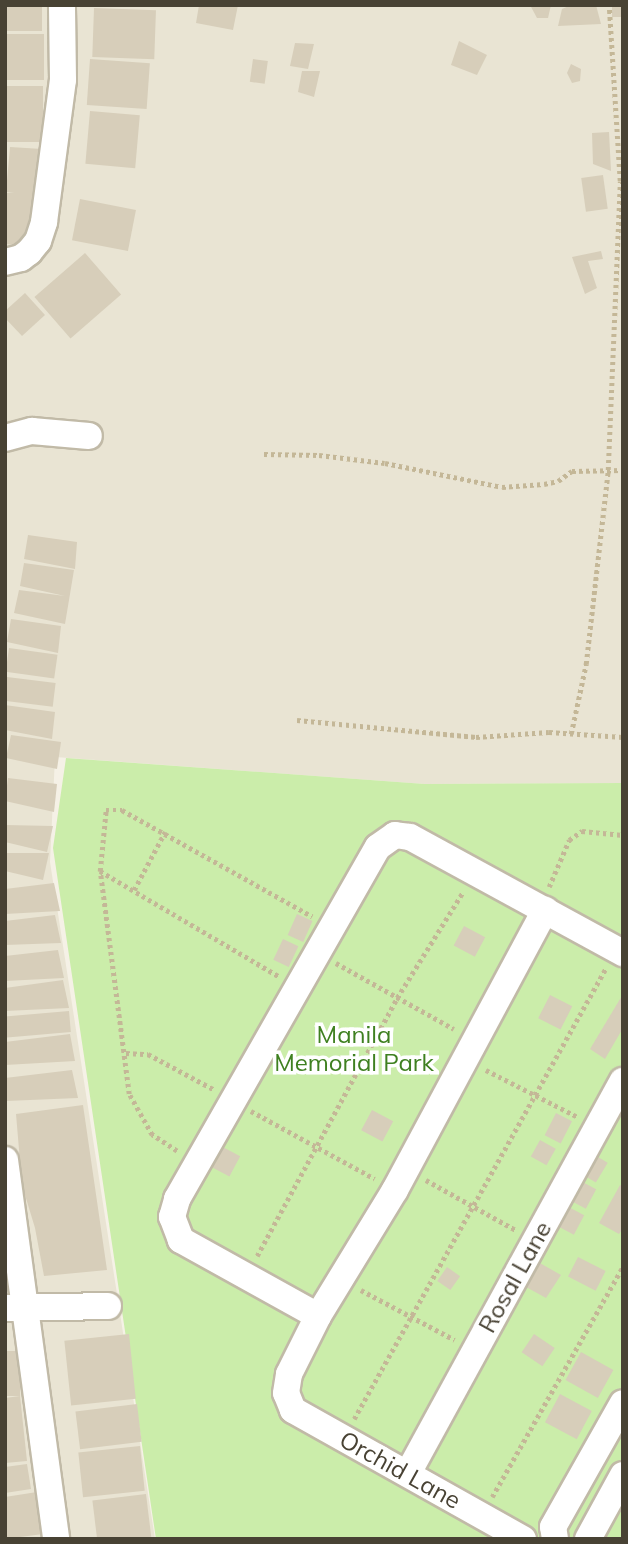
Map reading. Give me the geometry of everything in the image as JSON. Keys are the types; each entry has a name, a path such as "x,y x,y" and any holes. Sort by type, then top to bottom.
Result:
{"street":[{"path":"5,262 21,258 38,241 44,222 58,133 62,80 62,5"},
{"path":"5,438 32,431 89,436"},
{"path":"545,910 400,1180 318,1316 246,1279 180,1240 172,1217 177,1199 331,926 378,848 395,835 410,837 475,872 545,910 620,951"},
{"name":"Rosal Lane","path":"408,1473 623,1081"},
{"path":"5,1160 16,1308 56,1539"},
{"path":"16,1308 108,1307"},
{"name":"Orchid Lane","path":"318,1316 289,1374 286,1393 293,1410 523,1539"},
{"path":"555,1539 553,1527 623,1404"},
{"path":"588,1539 623,1475"}],"path":[{"path":"571,734 586,664 608,470 620,181 609,5"},
{"path":"264,454 356,459 502,487 558,481 572,471 623,470"},
{"path":"297,720 476,737 513,733 623,737"},
{"path":"198,1163 152,1135 138,1115 129,1094 126,1053 100,871 106,810 122,810 165,832 331,926"},
{"path":"545,910 547,891 569,840 582,831 623,835"},
{"path":"134,890 165,832"},
{"path":"100,871 297,987"},
{"path":"246,1279 397,998 475,872"},
{"path":"343,1438 534,1094 620,951"},
{"path":"317,952 397,998 534,1094 598,1126"},
{"path":"126,1053 148,1054 315,1147 473,1206 535,1240"},
{"path":"481,1516 623,1266"},
{"path":"341,1279 475,1351"}],"shaded area":[{"path":"5,5 623,5 623,783 425,784 55,757 50,862 155,1539 5,1539"}],"green space":[{"name":"Manila Memorial Park","path":"66,758 425,784 623,783 623,1539 156,1539 53,848"}],"building":[{"path":"5,5 42,5 42,31 5,31"},
{"path":"199,5 238,5 233,30 196,23"},
{"path":"530,5 551,5 548,18 537,18"},
{"path":"571,5 596,5 601,24 558,26 562,9"},
{"path":"612,5 623,5 623,17 612,17"},
{"path":"94,8 156,10 154,59 92,57"},
{"path":"5,34 44,34 44,80 5,80"},
{"path":"459,41 487,55 477,75 451,65"},
{"path":"295,43 314,44 308,69 290,66"},
{"path":"90,59 150,63 147,109 87,105"},
{"path":"253,59 268,61 265,84 250,82"},
{"path":"571,64 581,69 580,81 572,83 567,73"},
{"path":"302,71 320,71 314,97 298,92"},
{"path":"5,86 43,86 43,142 5,142"},
{"path":"90,111 140,115 135,168 85,164"},
{"path":"609,132 611,171 593,164 592,133"},
{"path":"10,147 42,149 30,246 5,244 5,193 14,193 6,192"},
{"path":"603,175 608,209 586,212 581,178"},
{"path":"80,199 136,210 128,251 72,240"},
{"path":"601,251 603,259 588,261 597,288 585,294 572,257"},
{"path":"85,253 121,295 71,338 34,297"},
{"path":"25,293 45,315 22,336 5,318 5,311"},
{"path":"28,535 77,542 75,569 24,559"},
{"path":"24,563 74,570 65,624 14,613 19,590 65,596 20,586"},
{"path":"11,619 61,626 58,653 7,642"},
{"path":"9,648 58,655 54,679 6,672"},
{"path":"7,677 56,683 53,707 5,701"},
{"path":"5,705 55,712 52,739 5,730"},
{"path":"11,735 61,742 57,769 6,758"},
{"path":"8,778 57,784 54,812 5,801"},
{"path":"5,825 53,826 47,852 5,842"},
{"path":"5,853 49,853 43,880 5,871"},
{"path":"54,883 60,911 5,914 5,889"},
{"path":"297,914 313,921 303,942 288,935"},
{"path":"55,915 61,943 5,945 5,921"},
{"path":"464,926 485,937 475,957 454,945"},
{"path":"283,939 298,946 289,967 273,960"},
{"path":"58,950 64,978 5,981 5,956"},
{"path":"63,980 69,1008 5,1011 5,988"},
{"path":"623,994 623,1028 605,1059 590,1049"},
{"path":"550,995 572,1006 560,1030 538,1018"},
{"path":"69,1011 71,1032 7,1037 5,1017"},
{"path":"70,1034 75,1061 5,1065 5,1042"},
{"path":"72,1070 78,1098 6,1101 5,1078"},
{"path":"83,1105 107,1270 44,1276 35,1228 22,1185 16,1114"},
{"path":"372,1110 393,1121 382,1142 361,1130"},
{"path":"556,1113 572,1121 561,1143 545,1135"},
{"path":"540,1140 556,1149 547,1165 531,1157"},
{"path":"219,1145 240,1156 229,1177 208,1165"},
{"path":"588,1151 608,1163 596,1183 576,1171"},
{"path":"575,1178 596,1189 586,1209 565,1197"},
{"path":"620,1185 623,1187 623,1228 619,1234 599,1223"},
{"path":"563,1204 584,1215 574,1235 553,1223"},
{"path":"578,1257 606,1271 596,1291 568,1277"},
{"path":"538,1262 561,1275 546,1298 526,1287"},
{"path":"447,1267 460,1276 450,1290 437,1281"},
{"path":"129,1334 136,1399 71,1405 64,1341"},
{"path":"534,1334 555,1348 542,1366 522,1352"},
{"path":"5,1351 20,1351 20,1396 5,1396"},
{"path":"581,1352 613,1370 598,1398 565,1380"},
{"path":"560,1394 592,1411 577,1439 545,1422"},
{"path":"20,1396 27,1461 5,1463 5,1398"},
{"path":"137,1404 142,1442 80,1449 75,1412"},
{"path":"140,1446 145,1491 83,1497 78,1452"},
{"path":"27,1464 31,1489 5,1493 5,1467"},
{"path":"37,1492 43,1534 5,1539 5,1497"},
{"path":"146,1494 151,1537 97,1539 92,1501"}]}
